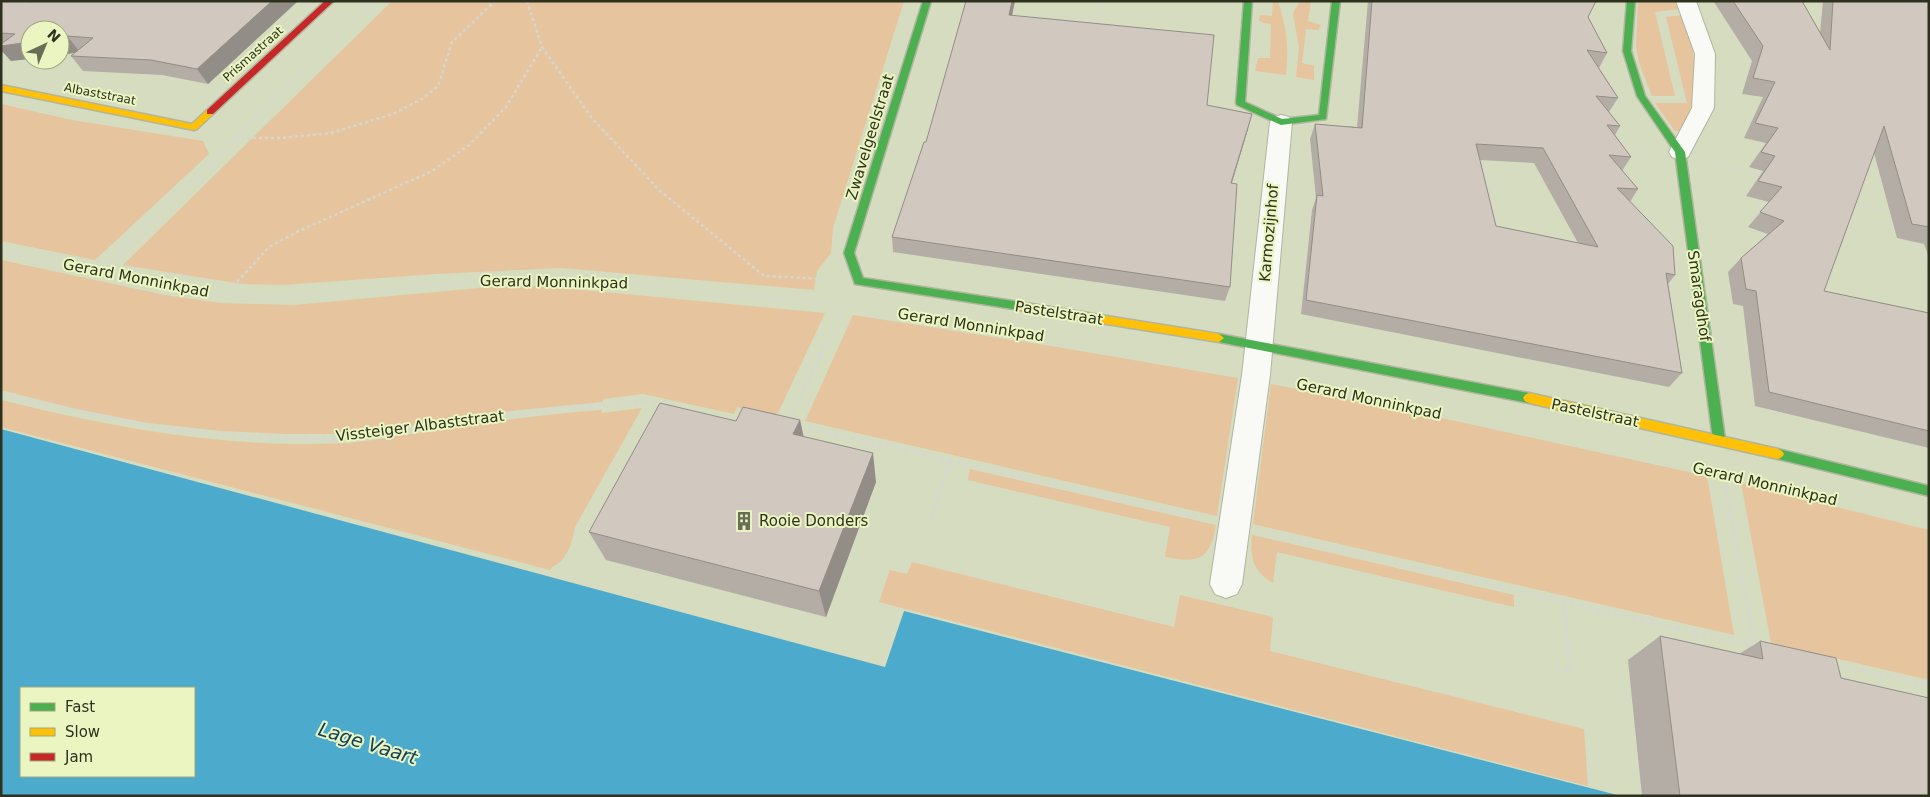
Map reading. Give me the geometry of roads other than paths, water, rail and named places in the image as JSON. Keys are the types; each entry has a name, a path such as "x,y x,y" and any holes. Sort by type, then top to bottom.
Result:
{"street":[{"name":"Prismastraat","path":"194,127 330,1"},
{"name":"Zwavelgeelstraat","path":"859,281 849,253 927,1"},
{"path":"1248,1 1240,103 1281,122 1323,117 1336,1"},
{"name":"Smaragdhof","path":"1631,1 1627,51 1641,96 1680,152 1719,439"},
{"path":"1680,152 1703,108 1704,54 1686,1"},
{"name":"Albaststraat","path":"1,88 194,127"},
{"name":"Karmozijnhof","path":"1259,345 1281,122"},
{"name":"Pastelstraat","path":"859,281 1259,345 1408,374 1719,439 1929,491"},
{"path":"1226,584 1259,345"}],"water":[{"name":"Lage Vaart","path":"1,429 885,667 904,611 1621,796 1,796"}],"place":[{"name":"Rooie Donders","path":"744,521"}]}
